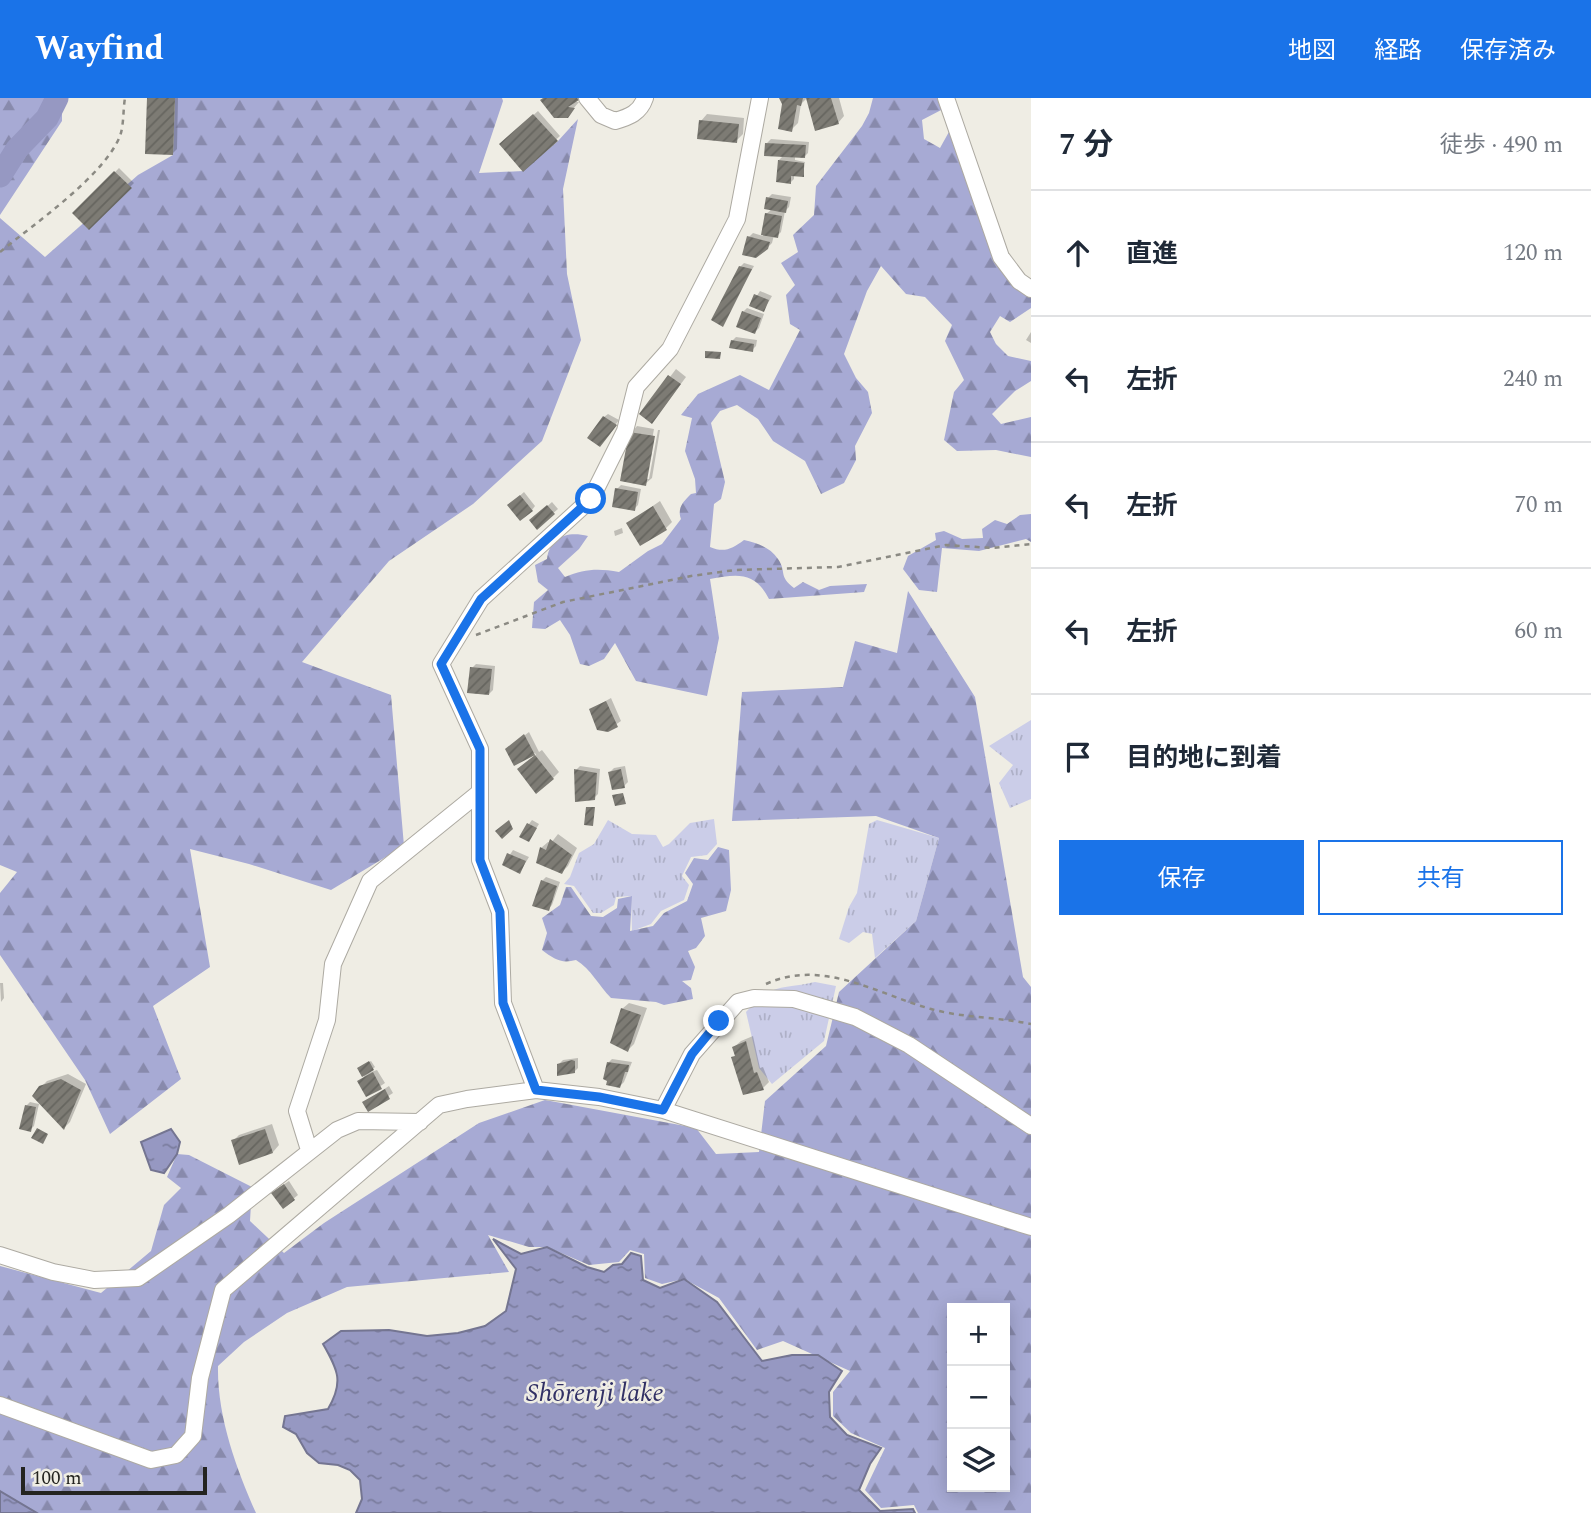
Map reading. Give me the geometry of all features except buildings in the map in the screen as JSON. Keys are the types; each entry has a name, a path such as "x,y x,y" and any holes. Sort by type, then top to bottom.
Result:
{"street":[{"path":"587,98 601,115 615,121 634,114 643,105 645,98"},
{"path":"536,1090 503,1003 500,912 480,860 480,749 441,664 481,599 591,499 625,431 636,387 670,349 737,219 760,98"},
{"path":"946,98 1001,257 1018,281 1031,289"},
{"path":"309,1150 297,1111 327,1020 333,964 370,881 480,792"},
{"path":"663,1110 692,1054 738,1002 754,998 794,999 855,1017 909,1045 1031,1126"},
{"path":"0,1405 151,1460 176,1455 193,1436 200,1378 223,1290 439,1105 467,1099 536,1090 599,1097 663,1110 1031,1227"},
{"path":"0,1255 53,1272 94,1280 138,1278 229,1215 338,1130 358,1121 420,1122"}],"path":[{"path":"0,252 51,211 99,167 120,135 125,98"},
{"path":"454,643 563,602 691,576 736,570 838,568 946,545 992,548 1031,544"},
{"path":"765,985 793,975 838,978 851,980 930,1009 1031,1024"}],"green space":[{"path":"0,98 62,98 62,121 0,215"},
{"path":"175,98 502,98 479,173 523,171 558,141 578,119 563,189 567,274 581,340 542,441 473,504 389,561 302,662 391,695 404,846 331,890 190,849 210,967 153,1006 181,1079 110,1134 85,1080 0,955 0,893 17,872 0,865 0,218 45,257 138,175 173,155"},
{"path":"873,98 940,98 945,108 922,120 924,139 940,148 950,130 994,258 1031,294 1031,308 1010,322 1000,316 990,332 996,344 1008,356 1031,361 1031,381 1015,391 992,414 1001,424 1031,417 1031,457 996,450 957,451 944,440 954,392 964,380 945,341 952,325 925,297 906,294 881,266 867,291 844,354 856,378 868,392 872,413 855,446 856,460 844,483 821,494 805,461 773,441 758,419 737,405 720,411 711,423 725,482 721,499 714,504 710,547 724,550 744,540 775,555 781,563 784,577 794,588 803,582 819,590 830,586 867,584 864,592 769,599 758,583 751,579 729,576 710,579 719,638 707,696 636,681 615,643 604,659 589,666 580,664 570,635 560,620 545,629 532,628 534,602 548,590 538,582 535,565 547,559 556,540 574,534 588,536 579,549 558,568 565,577 591,570 619,572 662,544 681,519 681,505 691,494 696,493 695,479 685,451 692,418 681,415 698,394 740,375 769,390 800,330 790,324 786,295 795,285 781,263 798,252 793,235 814,215 816,186 862,126"},
{"path":"1031,514 1031,542 1026,539 979,551 942,548 937,592 919,590 903,569 908,556 936,540 935,533 944,531 962,539 983,538 982,529 995,520 1007,524 1020,515"},
{"path":"908,591 975,697 1023,977 1031,987 1031,1513 918,1513 914,1505 881,1508 865,1490 885,1448 851,1433 833,1416 833,1392 850,1371 783,1341 757,1350 719,1298 684,1279 662,1284 645,1278 644,1254 630,1250 619,1262 589,1265 547,1247 529,1247 488,1235 509,1272 347,1287 287,1313 244,1342 218,1366 224,1423 241,1478 256,1513 0,1513 0,1266 101,1293 151,1251 164,1205 181,1188 167,1177 177,1154 189,1155 252,1187 250,1221 284,1253 324,1223 479,1123 545,1100 696,1128 716,1154 759,1152 765,1101 826,1046 839,992 916,921 939,838 876,816 732,821 742,692 843,687 855,641 897,653"},
{"path":"1031,720 1031,799 1010,808 999,783 1013,765 989,746"},
{"path":"714,819 717,844 707,855 691,857 682,876 689,885 684,900 661,911 651,924 632,931 631,896 616,897 614,905 601,913 593,913 574,886 564,884 570,877 579,853 594,844 608,820 632,834 656,835 663,847 690,823"},
{"path":"877,820 939,838 916,921 875,958 872,934 863,932 849,943 839,939 849,907 857,893 869,824"},
{"path":"718,847 729,850 731,890 726,911 701,918 705,936 696,948 688,951 695,967 691,980 682,981 691,988 693,999 664,1005 611,998 591,973 576,960 558,960 542,950 547,933 542,918 560,905 566,887 571,887 591,916 603,917 617,908 618,899 632,896 630,931 653,926 664,913 687,901 693,884 685,873 694,858 708,860"},
{"path":"815,982 836,986 824,1041 772,1084 759,1068 746,1012 771,991"}],"water":[{"path":"171,1129 180,1142 177,1154 164,1173 151,1170 141,1142"},
{"name":"Shōrenji lake","path":"493,1239 521,1254 547,1247 587,1267 604,1272 613,1265 622,1264 631,1253 641,1256 643,1280 660,1288 684,1279 717,1302 762,1361 792,1355 818,1355 842,1371 829,1392 830,1417 847,1435 881,1448 870,1464 859,1490 880,1511 913,1509 915,1513 356,1513 362,1499 360,1480 350,1470 338,1465 319,1463 307,1453 296,1434 283,1427 285,1416 328,1409 336,1391 337,1376 323,1344 341,1331 389,1330 427,1336 458,1333 485,1326 506,1311 516,1269"},
{"path":"0,1491 37,1513 0,1513"}],"waterway":[{"path":"0,176 17,149 47,118 57,98"}],"route":[{"path":"591,499 481,599 441,664 480,749 480,860 500,912 503,1003 536,1090 599,1097 663,1110 692,1054 719,1021"}]}
